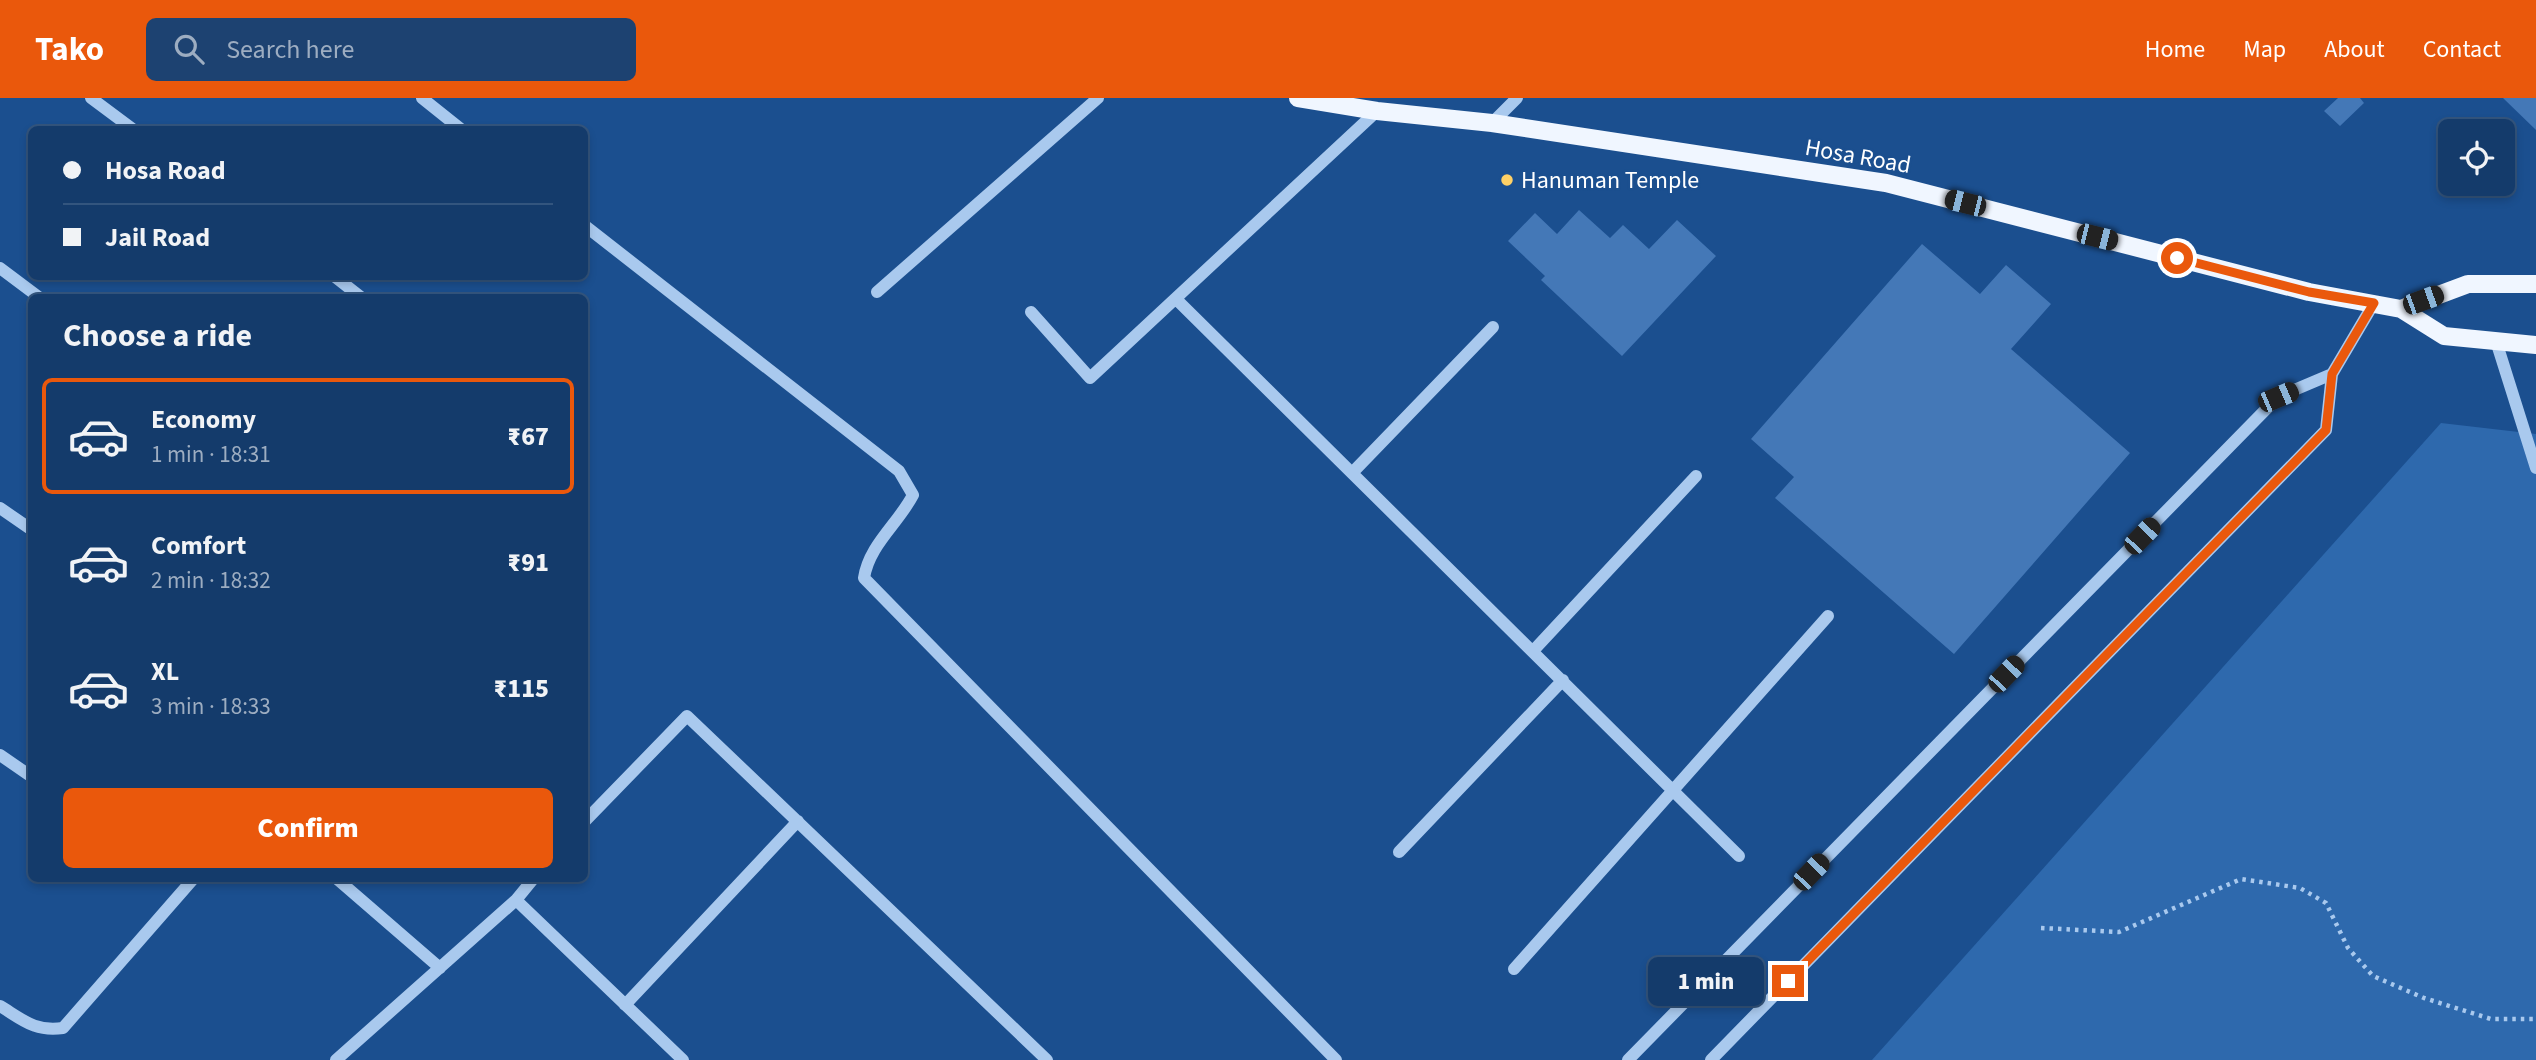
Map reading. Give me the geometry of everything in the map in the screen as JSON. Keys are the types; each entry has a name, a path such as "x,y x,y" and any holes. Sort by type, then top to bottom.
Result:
{"main road":[{"name":"Hosa Road","path":"1305,98 1377,111 1492,123 1885,183 2309,292 2401,309 2444,335 2536,345"},
{"path":"2401,309 2468,284 2536,284"}],"street":[{"path":"91,98 129,126"},
{"path":"422,98 457,126"},
{"path":"877,292 1098,98"},
{"path":"1492,123 1517,98"},
{"path":"1031,312 1090,378 1177,300 1377,111"},
{"path":"588,228 899,471 913,495 902,516 867,558 864,578 1336,1060"},
{"path":"0,268 35,294"},
{"path":"339,280 357,294"},
{"path":"1177,300 1739,856"},
{"path":"1711,1060 2326,430 2332,374 2374,303"},
{"path":"1353,472 1493,327"},
{"path":"2496,341 2536,468"},
{"path":"1628,1060 2278,397 2332,374"},
{"path":"1533,650 1696,476"},
{"path":"0,508 28,527"},
{"path":"1514,969 1828,616"},
{"path":"1399,852 1563,680"},
{"path":"588,818 687,716 1046,1060"},
{"path":"0,755 28,774"},
{"path":"625,1005 799,821"},
{"path":"0,1006 32,1026 46,1030 63,1028 191,882"},
{"path":"341,882 440,968"},
{"path":"336,1060 516,900 531,882"},
{"path":"516,900 683,1060"}],"path":[{"path":"2040,928 2119,932 2241,878 2300,888 2326,903 2348,948 2373,976 2424,998 2491,1019 2536,1019"}],"shaded area":[{"path":"2441,423 2536,434 2536,1060 1872,1060"}],"building":[{"path":"2338,98 2360,98 2364,103 2340,126 2324,111"},
{"path":"2503,98 2536,98 2536,130"},
{"path":"1579,210 1610,238 1623,225 1649,249 1677,220 1716,256 1622,356 1541,280 1545,276 1508,241 1535,213 1557,234"},
{"path":"1922,244 1980,294 2006,265 2051,304 2011,349 2130,453 1954,654 1775,498 1794,477 1751,439"}],"place":[{"name":"Hanuman Temple","path":"1507,180"}],"route":[{"path":"1788,981 2326,430 2332,374 2374,303 2309,292 2177,258"}]}
